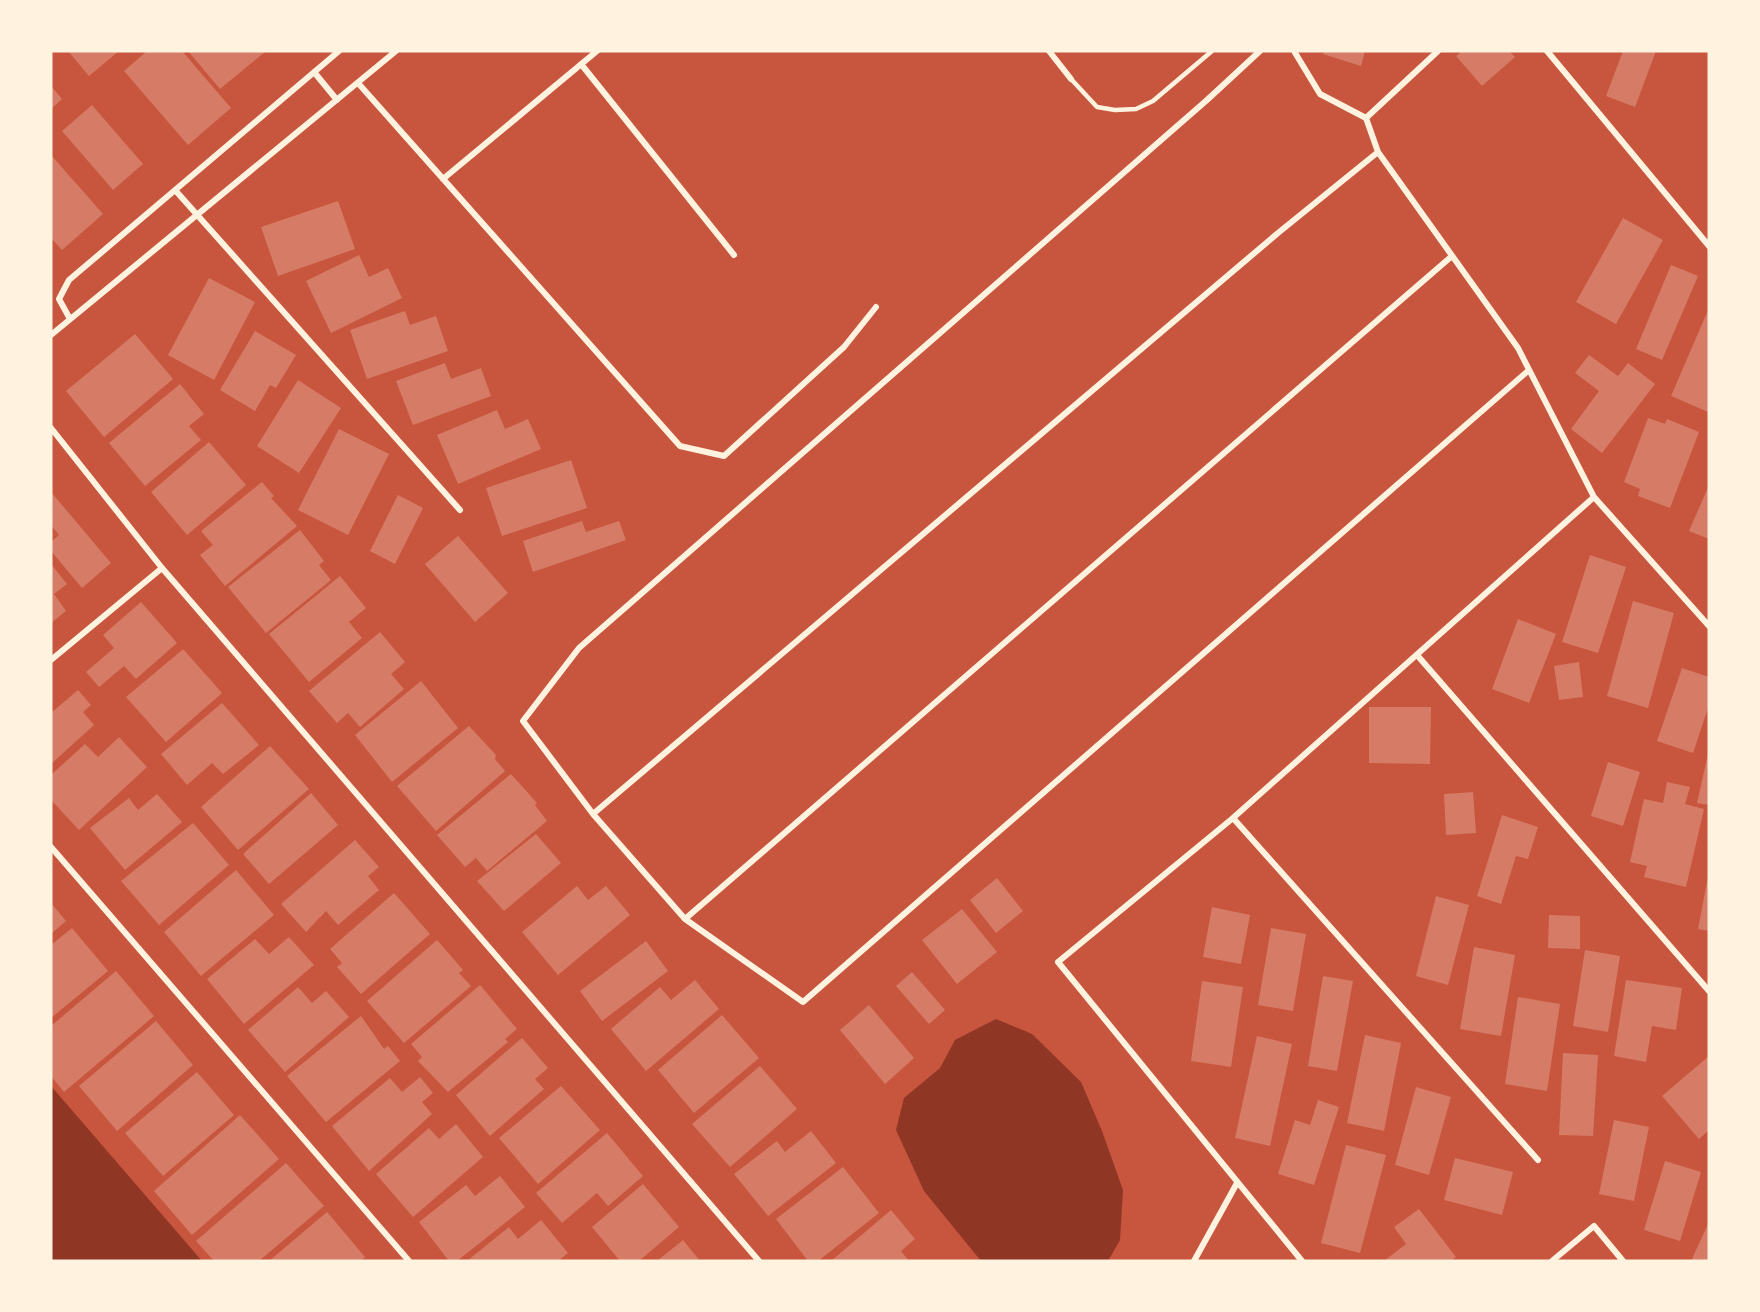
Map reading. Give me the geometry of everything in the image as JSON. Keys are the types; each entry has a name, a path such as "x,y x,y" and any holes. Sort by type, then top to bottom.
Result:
{"street":[{"path":"70,319 59,299 69,280 339,51"},
{"path":"51,335 396,51"},
{"path":"443,178 597,51"},
{"path":"1049,51 1071,78"},
{"path":"1260,51 1190,116 579,648 523,721 593,814 685,919 803,1002 1529,370"},
{"path":"1294,51 1320,94 1366,118 1378,152 1518,348 1594,497 1709,626"},
{"path":"1366,118 1438,51"},
{"path":"1547,51 1709,246"},
{"path":"581,64 734,255"},
{"path":"314,72 337,100"},
{"path":"358,83 680,446 724,456 844,347 876,307"},
{"path":"593,814 1269,241 1378,152"},
{"path":"175,190 460,510"},
{"path":"685,919 1452,256"},
{"path":"51,428 162,568 759,1261"},
{"path":"1302,1261 1058,962 1233,818 1594,497"},
{"path":"51,660 162,568"},
{"path":"1418,655 1709,991"},
{"path":"1233,818 1538,1160"},
{"path":"51,848 409,1261"},
{"path":"1194,1261 1237,1183"},
{"path":"1552,1261 1594,1226 1623,1261"}],"lane":[{"path":"1071,78 1097,106 1115,110 1137,109 1153,101 1212,51"}],"shaded area":[{"path":"996,1019 1032,1034 1081,1082 1102,1131 1123,1190 1120,1240 1108,1261 981,1261 924,1191 896,1130 904,1098 940,1068 955,1040"},
{"path":"51,1086 202,1261 51,1261"}],"building":[{"path":"68,51 119,51 89,76"},
{"path":"147,51 182,51 231,108 188,145 124,71"},
{"path":"188,51 266,51 220,89"},
{"path":"1324,51 1365,51 1361,66 1323,54"},
{"path":"1462,51 1509,51 1515,57 1482,86 1456,56"},
{"path":"1623,51 1656,51 1635,107 1606,96"},
{"path":"51,86 62,99 51,109"},
{"path":"92,105 143,164 113,190 62,131"},
{"path":"51,155 103,214 62,250 51,238"},
{"path":"338,201 355,249 278,276 261,227"},
{"path":"1623,218 1663,240 1616,324 1576,302"},
{"path":"359,255 369,277 388,268 402,298 331,333 306,281"},
{"path":"1671,265 1698,276 1662,360 1636,349"},
{"path":"209,278 255,302 214,380 168,355"},
{"path":"1709,308 1709,409 1708,412 1671,396"},
{"path":"405,311 410,325 436,316 448,351 367,379 350,330"},
{"path":"255,331 296,355 276,388 270,385 255,411 220,390"},
{"path":"135,334 173,379 104,437 66,391"},
{"path":"1589,355 1618,376 1628,363 1655,384 1602,453 1571,429 1599,391 1575,373"},
{"path":"445,363 451,379 481,368 491,396 413,425 396,381"},
{"path":"298,380 341,408 299,473 257,446"},
{"path":"180,384 204,414 189,426 201,440 145,486 109,443"},
{"path":"497,410 505,429 528,419 541,449 458,484 437,435"},
{"path":"1648,418 1665,424 1667,419 1699,432 1670,508 1638,496 1640,489 1624,482"},
{"path":"339,429 389,454 348,535 298,510"},
{"path":"209,442 246,485 187,535 151,492"},
{"path":"571,460 587,508 502,536 486,488"},
{"path":"262,482 274,496 271,498 297,526 225,586 200,555 213,545 201,531"},
{"path":"1709,485 1709,539 1689,531"},
{"path":"51,492 111,563 82,588 51,551 51,542 59,535 51,525"},
{"path":"398,495 423,508 395,564 370,551"},
{"path":"582,521 586,532 619,521 626,540 533,572 523,541"},
{"path":"300,530 324,561 319,565 331,580 266,633 228,587"},
{"path":"458,536 508,593 475,622 425,564"},
{"path":"1590,555 1626,567 1598,653 1562,642"},
{"path":"51,564 67,584 54,594 66,611 51,623"},
{"path":"340,576 366,608 349,622 362,638 309,682 269,634"},
{"path":"1633,601 1674,613 1648,708 1607,696"},
{"path":"141,602 177,643 136,679 124,666 99,687 86,672 114,648 103,635"},
{"path":"1518,619 1556,634 1529,703 1492,689"},
{"path":"380,632 405,662 391,674 404,689 360,727 348,713 337,723 309,691"},
{"path":"182,650 222,693 166,742 126,697"},
{"path":"1579,662 1583,697 1559,700 1554,666"},
{"path":"1682,668 1709,677 1709,705 1693,753 1657,741"},
{"path":"421,681 458,728 392,782 355,735"},
{"path":"78,690 91,705 83,712 94,725 51,764 51,713"},
{"path":"222,703 259,745 223,774 212,763 187,785 161,754"},
{"path":"1369,707 1431,707 1430,764 1369,763"},
{"path":"469,726 496,755 495,759 505,771 436,831 397,786"},
{"path":"119,737 147,767 79,830 51,800 51,775 85,744 98,757"},
{"path":"270,746 309,789 238,850 201,807"},
{"path":"1709,754 1709,805 1697,803"},
{"path":"1608,762 1640,772 1623,826 1591,816"},
{"path":"511,774 537,803 535,805 547,821 487,871 476,858 465,867 437,835"},
{"path":"1667,782 1690,787 1685,804 1704,809 1686,887 1644,877 1647,866 1630,862 1644,799 1663,803"},
{"path":"1473,792 1476,833 1446,835 1444,794"},
{"path":"311,793 338,825 269,884 243,854"},
{"path":"157,794 182,822 125,870 90,828 129,798 138,810"},
{"path":"1502,815 1538,827 1528,859 1516,856 1501,904 1477,896"},
{"path":"193,823 229,865 159,925 121,881"},
{"path":"536,834 561,863 504,911 477,881"},
{"path":"355,840 379,867 368,876 379,890 338,925 326,911 306,932 281,904"},
{"path":"236,870 274,915 201,976 164,932"},
{"path":"997,878 1023,911 996,933 970,900"},
{"path":"1709,878 1709,931 1698,929"},
{"path":"577,886 588,900 606,886 630,915 558,975 522,932"},
{"path":"394,893 430,934 361,994 337,967 342,963 330,949"},
{"path":"1436,896 1469,905 1448,985 1416,976"},
{"path":"51,903 66,921 51,934"},
{"path":"1212,907 1250,915 1241,964 1203,957"},
{"path":"962,909 997,952 957,984 922,940"},
{"path":"1549,915 1580,916 1580,949 1548,948"},
{"path":"72,928 108,971 51,1018 51,945"},
{"path":"1271,928 1306,934 1293,1011 1258,1005"},
{"path":"289,937 314,965 244,1024 207,979 255,939 269,954"},
{"path":"437,940 463,970 459,973 471,986 404,1043 367,1001"},
{"path":"646,941 668,971 602,1021 580,991"},
{"path":"1474,947 1515,955 1501,1036 1460,1029"},
{"path":"1585,950 1620,956 1608,1032 1573,1026"},
{"path":"116,971 154,1016 64,1092 51,1076 51,1026"},
{"path":"912,972 945,1010 929,1024 896,986"},
{"path":"1323,976 1353,981 1337,1071 1308,1066"},
{"path":"695,980 719,1009 646,1071 611,1029 660,987 671,1000"},
{"path":"1626,980 1682,988 1676,1030 1652,1026 1646,1062 1614,1056"},
{"path":"1202,981 1243,987 1231,1067 1191,1061"},
{"path":"480,985 517,1029 505,1039 508,1042 448,1092 418,1061 422,1057 411,1044"},
{"path":"298,987 312,1003 326,991 349,1017 285,1072 248,1030"},
{"path":"1518,997 1560,1004 1547,1091 1505,1084"},
{"path":"869,1005 914,1058 885,1084 840,1030"},
{"path":"722,1015 759,1058 694,1113 658,1070"},
{"path":"361,1016 384,1049 388,1046 400,1061 326,1122 287,1076"},
{"path":"156,1021 193,1065 117,1131 79,1086"},
{"path":"1365,1035 1401,1043 1384,1131 1347,1123"},
{"path":"1257,1036 1292,1044 1270,1146 1235,1138"},
{"path":"522,1038 548,1068 535,1079 544,1089 490,1136 456,1095"},
{"path":"1563,1053 1598,1055 1593,1136 1559,1135"},
{"path":"1709,1056 1709,1130 1699,1139 1662,1096"},
{"path":"760,1066 797,1109 730,1167 692,1124"},
{"path":"197,1072 234,1115 163,1176 125,1133"},
{"path":"420,1077 433,1093 422,1102 432,1114 369,1171 332,1126 390,1078 402,1092"},
{"path":"561,1086 600,1130 538,1184 499,1138"},
{"path":"1416,1087 1451,1097 1429,1175 1395,1165"},
{"path":"1318,1100 1339,1107 1314,1185 1278,1174 1295,1120 1310,1125"},
{"path":"240,1115 279,1159 192,1235 154,1191"},
{"path":"1614,1120 1649,1127 1634,1201 1599,1194"},
{"path":"456,1124 483,1157 413,1217 376,1174 429,1128 439,1139"},
{"path":"811,1131 836,1163 768,1216 734,1174 777,1141 785,1152"},
{"path":"607,1133 643,1176 608,1206 597,1193 562,1223 536,1193"},
{"path":"1346,1145 1386,1155 1360,1253 1321,1243"},
{"path":"1455,1158 1513,1172 1502,1215 1444,1200"},
{"path":"1665,1161 1701,1172 1680,1241 1644,1230"},
{"path":"286,1163 324,1206 259,1261 214,1261 196,1241"},
{"path":"843,1167 879,1213 818,1261 808,1261 776,1219"},
{"path":"500,1176 525,1207 457,1261 449,1261 419,1222 466,1185 475,1196"},
{"path":"643,1184 679,1227 639,1261 620,1261 592,1227"},
{"path":"1419,1209 1456,1257 1451,1261 1384,1261 1406,1244 1394,1227"},
{"path":"891,1210 915,1239 901,1251 909,1261 831,1261"},
{"path":"327,1212 365,1257 361,1261 269,1261"},
{"path":"541,1220 568,1253 558,1261 467,1261 509,1227 518,1239"},
{"path":"1709,1222 1709,1261 1691,1261"},
{"path":"683,1240 700,1261 657,1261"}]}
